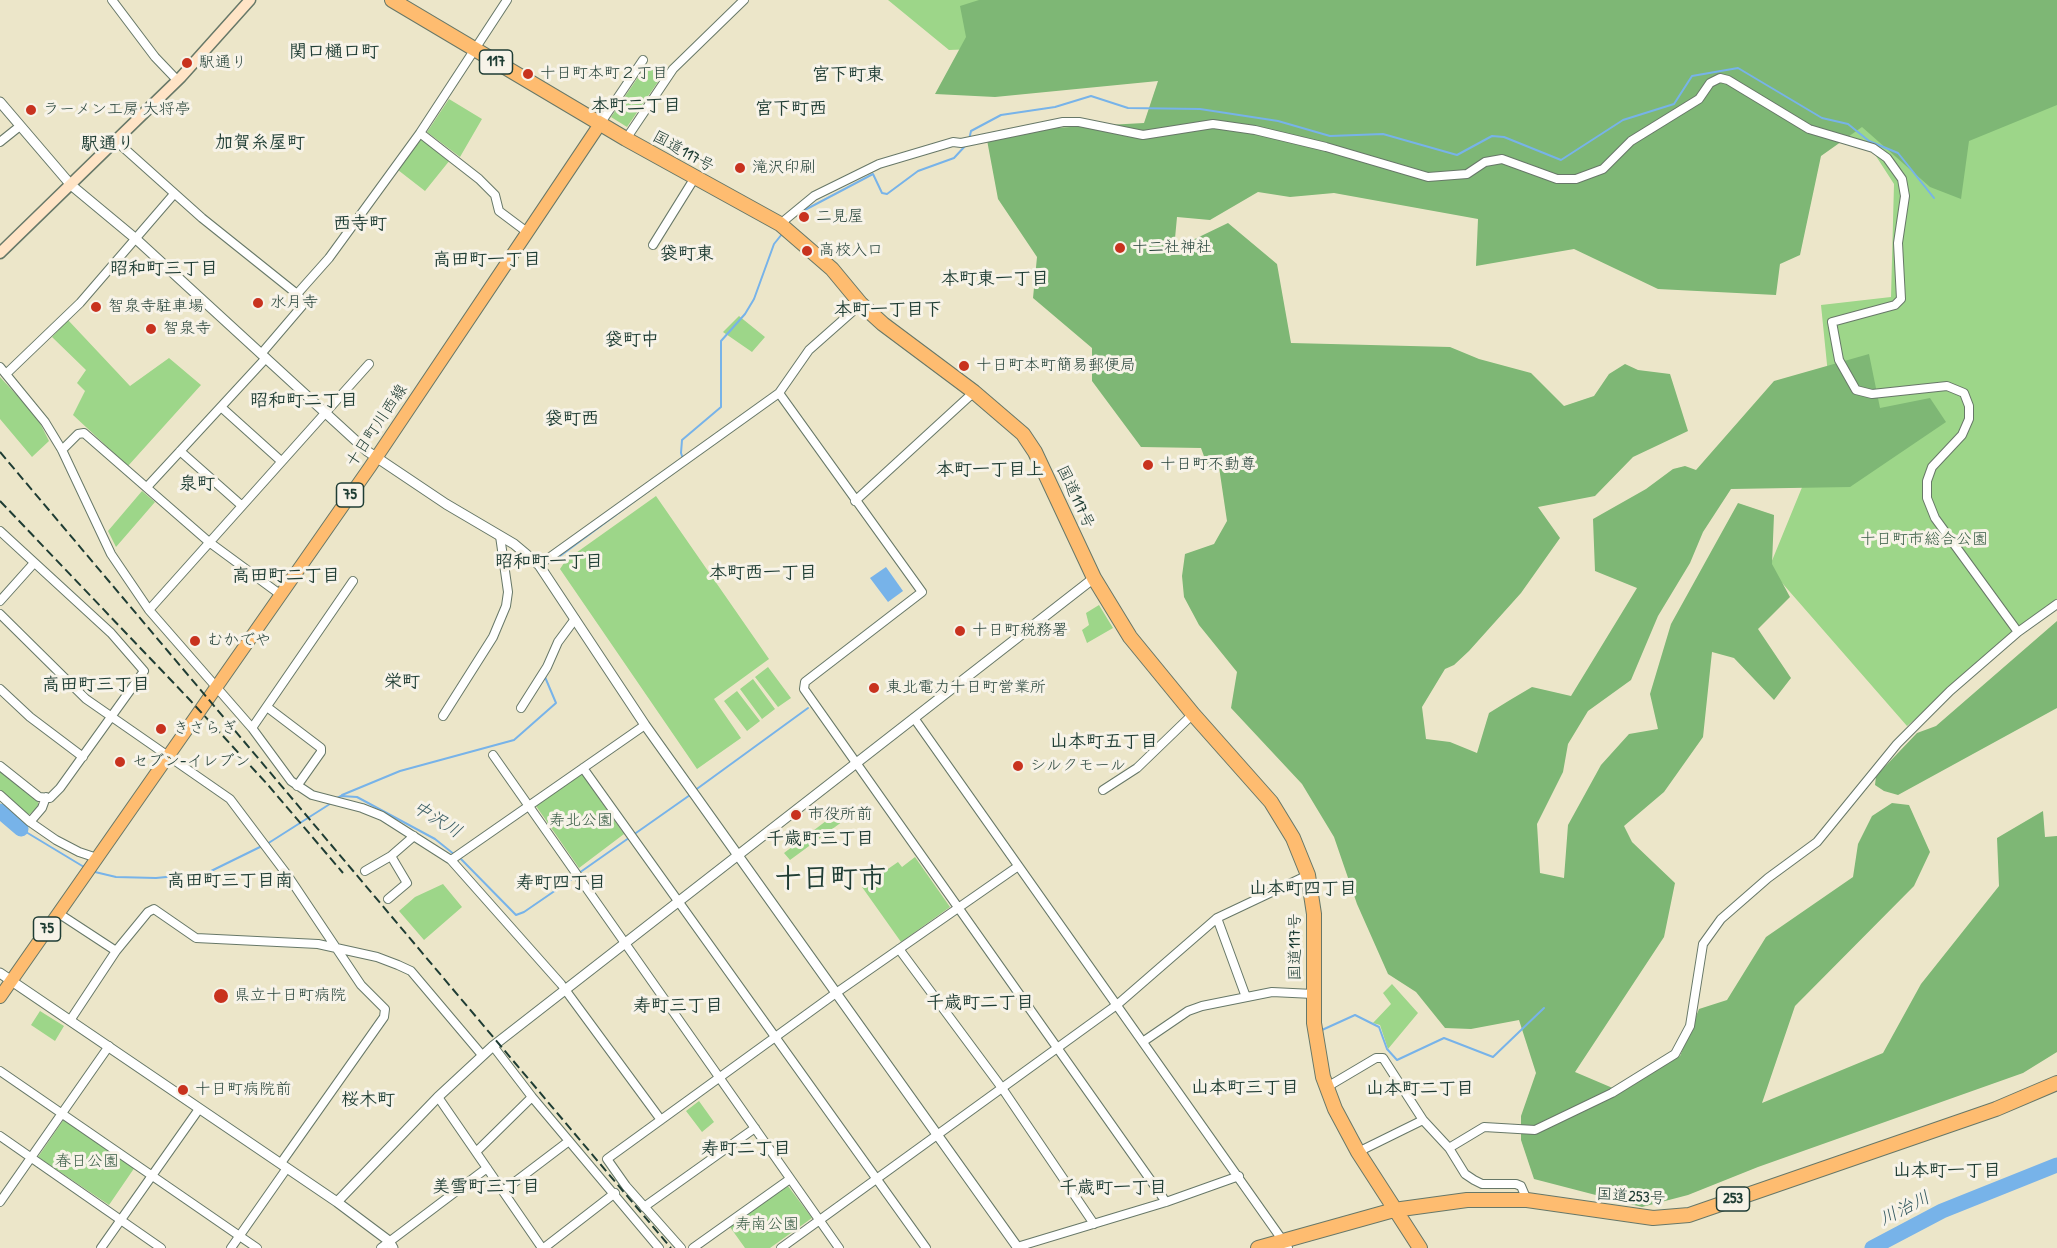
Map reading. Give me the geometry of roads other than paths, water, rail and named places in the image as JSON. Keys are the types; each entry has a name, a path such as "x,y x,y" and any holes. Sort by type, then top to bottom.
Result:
{"highway":[{"name":"国道117号","path":"392,0 694,179 780,224 832,269 861,304 883,324 974,392 1023,434 1035,452 1094,578 1130,637 1193,714 1271,802 1293,838 1308,875 1314,914 1313,994 1317,1051 1327,1088 1358,1152 1420,1248"},
{"name":"国道253号","path":"1258,1248 1285,1244 1394,1210 1467,1200 1527,1200 1653,1218 1689,1215 1996,1109 2057,1083"}],"main road":[{"path":"1,250 71,185 177,80 250,0"},
{"name":"十日町川西線","path":"96,860 375,458 600,124"},
{"name":"75","path":"0,997 96,860"}],"street":[{"path":"112,0 155,57 177,80"},
{"path":"297,294 329,258 420,133 507,0"},
{"path":"626,139 672,69 744,0"},
{"path":"600,124 643,60"},
{"path":"780,224 793,210 814,196 879,164 953,142 961,143 1063,122 1080,122 1143,135 1213,124 1255,130 1326,147 1428,177 1467,174 1485,162 1502,159 1557,180 1576,179 1603,169 1631,141 1699,99 1710,83 1720,78 1728,80 1809,129 1873,148 1887,158 1902,179 1905,196 1898,243 1901,299 1895,305 1832,322 1839,360 1856,390 1872,394 1947,386 1964,393 1969,406 1969,419 1962,435 1932,467 1927,481 1927,498 1935,518 2018,632"},
{"path":"0,102 71,185 136,239 375,458 500,536 539,565 645,725 1017,1248 1167,1202 1239,1176"},
{"path":"0,142 20,126"},
{"path":"420,133 479,178 495,195 499,211 527,232"},
{"path":"116,141 174,194 297,294 303,302 264,356 221,407 147,487"},
{"path":"653,245 694,179"},
{"path":"6,374 80,303 174,194"},
{"path":"539,565 779,393 809,350 861,304"},
{"path":"148,610 369,364"},
{"path":"0,366 45,422 62,450 111,554 148,610 252,728 297,786 312,795 362,808 382,816 451,860 513,926 566,989 661,1120"},
{"path":"855,501 974,392"},
{"path":"779,393 922,592 805,682 804,689 1167,1202"},
{"path":"221,407 280,461"},
{"path":"62,450 78,434 84,433 209,542 281,595"},
{"path":"180,451 241,505"},
{"path":"0,531 111,633 144,671 60,789 50,798 39,797 0,766"},
{"path":"443,716 493,638 506,606 508,592 500,536"},
{"path":"0,601 34,563"},
{"path":"338,1202 438,1097 482,1055 1094,578"},
{"path":"252,728 352,582"},
{"path":"1449,1148 1484,1127 1536,1130 1591,1104 1675,1054 1690,1026 1703,944 1721,918 1759,884 1817,842 1897,744 1950,691 2018,632 2057,604"},
{"path":"0,614 86,699 230,799 288,876 361,985 385,1009 384,1017 231,1248"},
{"path":"521,708 547,668 558,642 575,619"},
{"path":"0,689 30,717 83,757"},
{"path":"267,706 321,748 297,786"},
{"path":"1103,790 1137,768 1193,714"},
{"path":"914,717 1017,867 1118,1004 1285,1244"},
{"path":"451,860 645,725"},
{"path":"493,755 623,944 839,1248"},
{"path":"583,768 926,1248"},
{"path":"0,795 30,822 96,860"},
{"path":"30,822 42,808 46,797"},
{"path":"365,871 391,856 414,836"},
{"path":"388,899 407,883 391,856"},
{"path":"681,1248 644,1207 608,1159 836,993 1017,867"},
{"path":"781,1248 1118,1004 1217,918 1308,875"},
{"path":"71,1018 116,951 148,912 154,909 196,938 335,947 377,957 411,971 482,1055"},
{"path":"58,913 116,951"},
{"path":"1217,918 1246,997"},
{"path":"899,949 1002,1088 1094,1224"},
{"path":"0,973 71,1018 199,1109 338,1202 388,1246 487,1168"},
{"path":"1144,1041 1188,1011 1272,992 1313,994"},
{"path":"0,1202 109,1046"},
{"path":"493,1046 532,1097 615,1193 656,1247"},
{"path":"1327,1088 1376,1058 1383,1058 1423,1120 1449,1148 1465,1174 1482,1184 1521,1186 1527,1200"},
{"path":"0,1071 257,1248"},
{"path":"438,1097 543,1248 615,1193"},
{"path":"476,1152 532,1097"},
{"path":"101,1248 199,1109"},
{"path":"1358,1152 1423,1120"},
{"path":"644,1207 755,1128"},
{"path":"0,1136 161,1248"},
{"path":"503,1191 569,1141"},
{"path":"693,1248 790,1179"}],"water":[{"path":"886,567 903,591 888,602 870,578"}],"waterway":[{"path":"969,140 971,131 1001,115 1055,107 1091,96 1128,108 1200,109 1278,121 1330,136 1383,134 1457,155 1492,136 1504,137 1561,160 1623,120 1674,104 1692,76 1738,68 1822,118 1848,124 1869,141 1898,153 1934,198"},
{"path":"801,212 873,174 882,193 887,194 918,171 954,158 966,145"},
{"path":"683,459 682,440 721,407 721,341 745,314 754,299 774,244 782,234"},
{"path":"560,556 685,464"},
{"path":"342,795 400,771 514,740 556,703 545,677"},
{"name":"中沢川","path":"694,791 808,708"},
{"name":"中沢川","path":"579,873 690,795"},
{"name":"中沢川","path":"337,798 357,797 435,839 455,855"},
{"name":"中沢川","path":"267,844 333,802"},
{"name":"中沢川","path":"0,811 21,829"},
{"name":"中沢川","path":"21,829 84,867"},
{"name":"中沢川","path":"95,872 116,877 156,878 207,873 262,846"},
{"name":"中沢川","path":"460,858 516,915 524,912 575,877"},
{"path":"1322,1030 1355,1015 1379,1027 1387,1049 1397,1060 1444,1038 1493,1057 1544,1008"},
{"name":"川治川","path":"1872,1248 1942,1211 2057,1165"}],"railway":[{"path":"0,452 671,1248"},
{"path":"0,501 188,698 268,785 343,873"}],"place":[{"name":"駅通り","path":"187,63"},
{"name":"十日町本町２丁目","path":"528,74"},
{"name":"ラーメン工房 大将亭","path":"31,110"},
{"name":"滝沢印刷","path":"740,168"},
{"name":"二見屋","path":"804,217"},
{"name":"十二社神社","path":"1120,248"},
{"name":"高校入口","path":"807,251"},
{"name":"水月寺","path":"258,303"},
{"name":"智泉寺駐車場","path":"96,307"},
{"name":"智泉寺","path":"151,329"},
{"name":"十日町本町簡易郵便局","path":"964,366"},
{"name":"十日町不動尊","path":"1148,465"},
{"name":"十日町税務署","path":"960,631"},
{"name":"むかでや","path":"195,641"},
{"name":"東北電力十日町営業所","path":"874,688"},
{"name":"きさらぎ","path":"161,729"},
{"name":"セブン-イレブン","path":"120,762"},
{"name":"シルクモール","path":"1018,766"},
{"name":"市役所前","path":"796,815"},
{"name":"県立十日町病院","path":"221,996"},
{"name":"十日町病院前","path":"183,1090"}],"district":[{"name":"関口樋口町","path":"334,52"},
{"name":"宮下町東","path":"848,75"},
{"name":"本町二丁目","path":"636,106"},
{"name":"宮下町西","path":"791,109"},
{"name":"加賀糸屋町","path":"260,143"},
{"name":"駅通り","path":"108,144"},
{"name":"西寺町","path":"360,224"},
{"name":"袋町東","path":"687,254"},
{"name":"高田町一丁目","path":"487,260"},
{"name":"昭和町三丁目","path":"164,269"},
{"name":"本町東一丁目","path":"995,279"},
{"name":"本町一丁目下","path":"888,310"},
{"name":"袋町中","path":"632,340"},
{"name":"昭和町二丁目","path":"304,401"},
{"name":"袋町西","path":"572,419"},
{"name":"本町一丁目上","path":"990,470"},
{"name":"泉町","path":"197,484"},
{"name":"昭和町一丁目","path":"549,562"},
{"name":"本町西一丁目","path":"763,573"},
{"name":"高田町二丁目","path":"286,576"},
{"name":"栄町","path":"402,682"},
{"name":"高田町三丁目","path":"96,685"},
{"name":"山本町五丁目","path":"1104,742"},
{"name":"千歳町三丁目","path":"820,839"},
{"name":"十日町市","path":"830,880"},
{"name":"高田町三丁目南","path":"230,881"},
{"name":"寿町四丁目","path":"561,883"},
{"name":"山本町四丁目","path":"1303,889"},
{"name":"千歳町二丁目","path":"980,1003"},
{"name":"寿町三丁目","path":"678,1006"},
{"name":"山本町三丁目","path":"1245,1088"},
{"name":"山本町二丁目","path":"1420,1089"},
{"name":"桜木町","path":"368,1100"},
{"name":"寿町二丁目","path":"746,1149"},
{"name":"山本町一丁目","path":"1947,1171"},
{"name":"美雪町三丁目","path":"486,1187"},
{"name":"千歳町一丁目","path":"1113,1188"}],"park label":[{"name":"十日町市総合公園","path":"1924,540"},
{"name":"寿北公園","path":"581,821"},
{"name":"春日公園","path":"87,1162"},
{"name":"寿南公園","path":"767,1225"}]}
